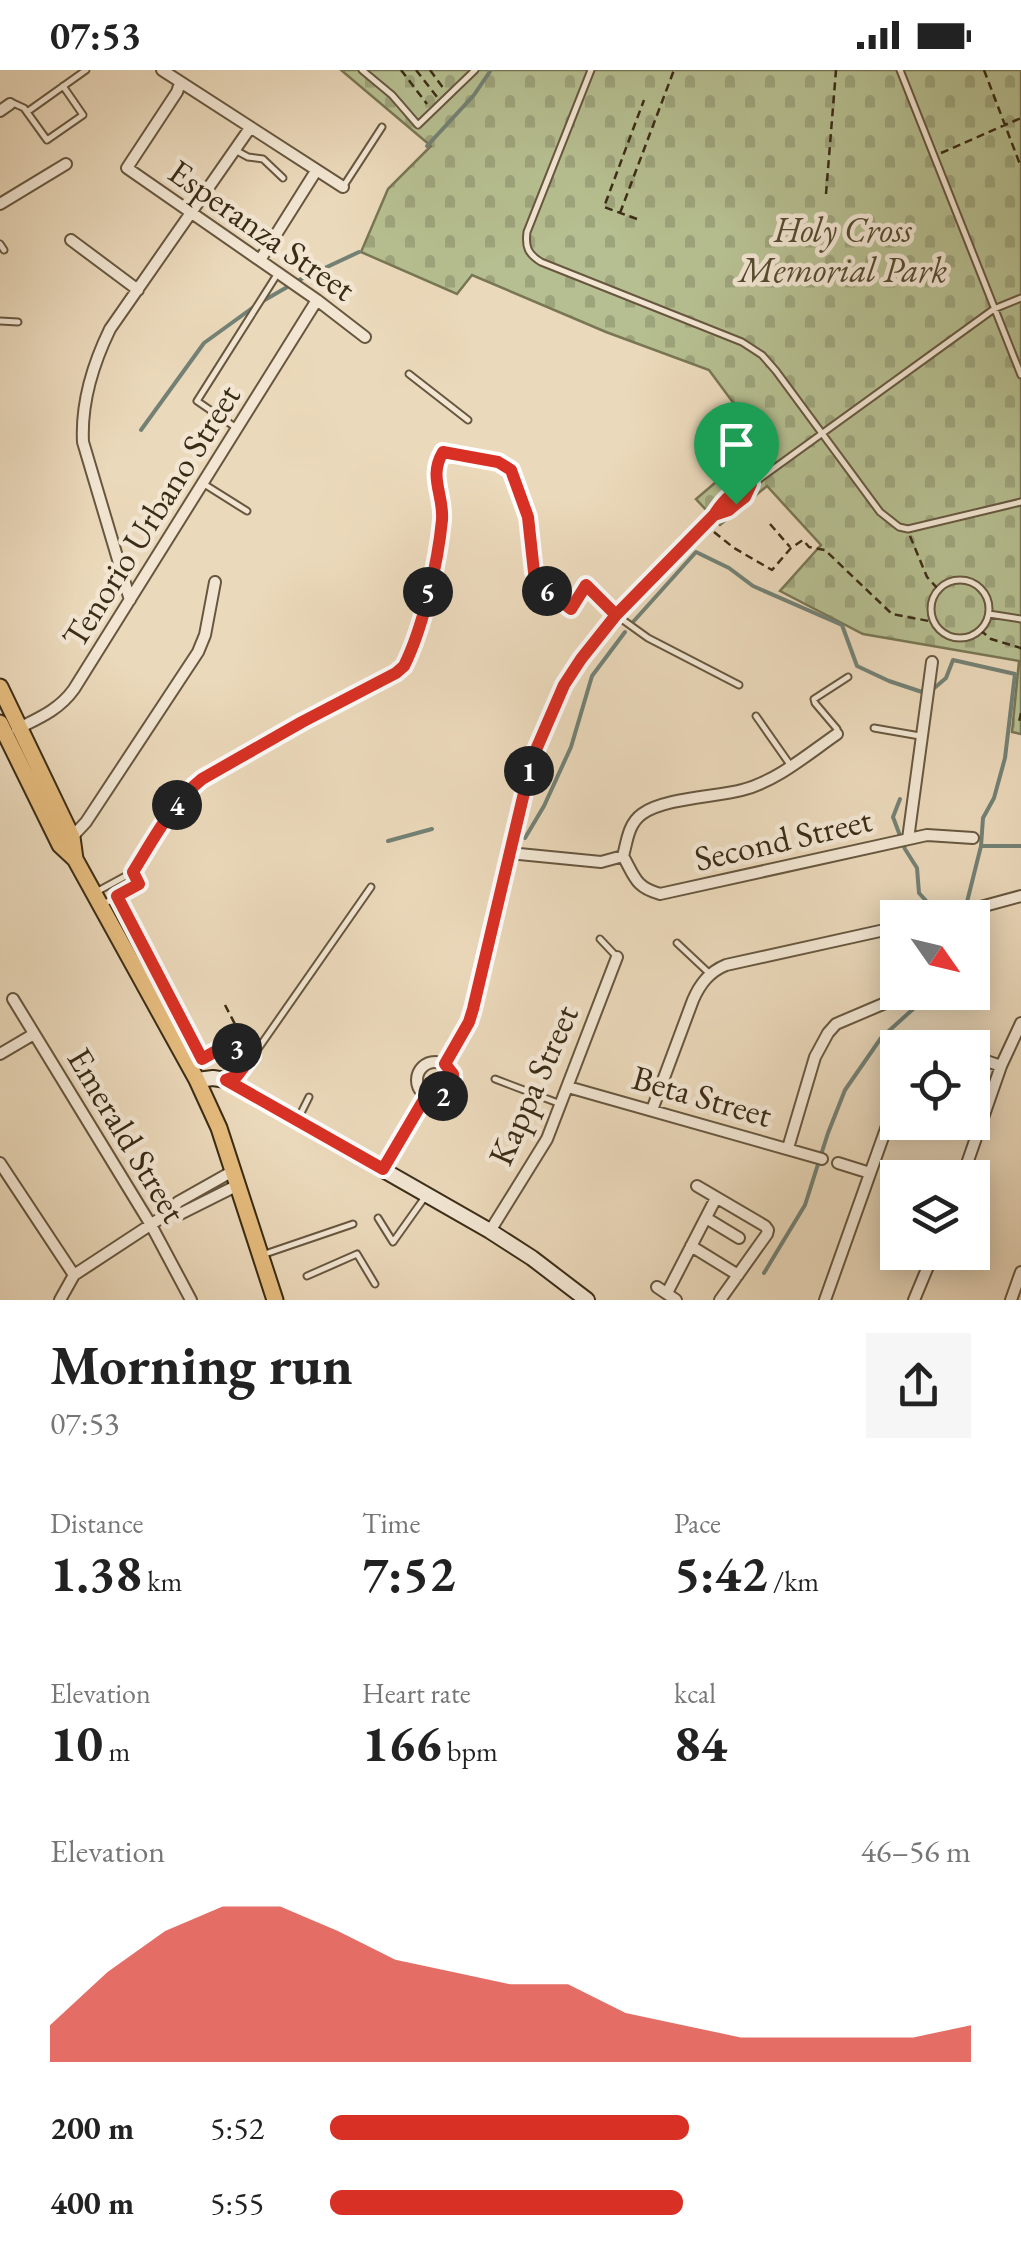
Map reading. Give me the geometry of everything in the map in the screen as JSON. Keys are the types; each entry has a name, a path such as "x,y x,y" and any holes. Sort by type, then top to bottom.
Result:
{"main road":[{"path":"2,695 8,729 60,845 75,860 197,1080 236,1178 276,1300"},
{"path":"8,729 72,837 75,860"}],"street":[{"path":"162,70 343,188"},
{"name":"Esperanza Street","path":"180,82 127,168 364,337"},
{"path":"130,600 83,442 82,418 98,355 110,329 250,128"},
{"path":"0,204 66,164"},
{"path":"260,260 316,170"},
{"path":"71,240 138,290"},
{"name":"Tenorio Urbano Street","path":"8,729 52,712 68,698 317,300"},
{"path":"445,1064 473,1009 532,759 554,707 581,659 616,615 710,519"},
{"path":"72,837 86,822 198,652 215,582"},
{"path":"908,839 932,662"},
{"path":"509,853 601,862 623,856 629,831 642,814 764,782 837,734"},
{"name":"Second Street","path":"623,856 634,880 642,888 660,894 927,835 974,838"},
{"path":"990,905 1021,896"},
{"path":"652,1110 693,1000 710,974 726,966 880,931"},
{"name":"Kappa Street","path":"490,1231 541,1151 617,957"},
{"name":"Emerald Street","path":"14,1000 192,1300"},
{"path":"788,1148 816,1057 828,1033 836,1024 880,1005"},
{"path":"968,1160 1001,1066 1021,1024"},
{"path":"0,1054 34,1034"},
{"path":"433,1062 445,1064 453,1074 452,1087 444,1096 426,1096 417,1080 422,1068 433,1062"},
{"path":"990,1062 1001,1066"},
{"path":"197,1080 226,1080 246,1090 490,1231 587,1300"},
{"name":"Beta Street","path":"568,1087 822,1158"},
{"path":"383,1169 426,1096"},
{"path":"825,1300 882,1140"},
{"path":"0,1163 74,1275"},
{"path":"838,1164 870,1173"},
{"path":"60,1300 74,1275 170,1212 178,1202 236,1178"},
{"path":"696,1186 768,1230 720,1300"},
{"path":"667,1294 716,1198"},
{"path":"706,1218 740,1238"},
{"path":"691,1246 738,1276"},
{"path":"914,1300 926,1270"},
{"path":"1011,1300 1021,1272"}],"lane":[{"path":"26,112 86,70"},
{"path":"362,70 390,93 418,125 475,70"},
{"path":"456,70 464,80"},
{"path":"591,70 527,232 527,250 541,262 753,348 776,371 880,512 899,526 908,529 1021,502"},
{"path":"900,70 1021,375"},
{"path":"5,108 17,104 47,140 83,115 63,86"},
{"path":"343,188 382,127"},
{"path":"235,150 248,158 259,156 283,178"},
{"path":"238,429 197,401 278,273"},
{"path":"710,519 722,501 738,488 751,484 994,309 1021,298"},
{"path":"0,321 18,322"},
{"path":"409,374 468,420"},
{"path":"97,900 133,872 175,808 202,779 404,666 427,595 438,543 442,511 435,470 443,452 498,462 511,470 528,517 534,572 546,590 571,609 586,585 616,615 648,638 739,685"},
{"path":"204,484 248,512"},
{"path":"710,519 738,503 751,484"},
{"path":"956,580 970,582 985,594 988,614 980,630 968,637 955,637 942,632 934,622 932,602 939,590 956,580"},
{"path":"988,614 1021,619"},
{"path":"837,734 814,699 848,677"},
{"path":"756,716 790,766"},
{"path":"874,728 922,736"},
{"path":"97,900 117,896 139,884 133,872"},
{"path":"243,1075 252,1056 372,888"},
{"path":"600,940 617,957"},
{"path":"676,942 710,974"},
{"path":"226,1080 233,1079 246,1066"},
{"path":"496,1078 561,1104"},
{"path":"297,1121 310,1097"},
{"path":"378,1218 392,1242 426,1194"},
{"path":"262,1255 353,1224"},
{"path":"307,1276 357,1254 375,1284"}],"path":[{"path":"401,70 432,111"},
{"path":"416,70 441,102"},
{"path":"430,70 449,94"},
{"path":"620,213 674,70"},
{"path":"826,194 836,70"},
{"path":"984,70 1021,167"},
{"path":"390,93 408,79"},
{"path":"397,101 414,87"},
{"path":"637,220 604,207 644,100"},
{"path":"936,156 1021,118"},
{"path":"710,519 734,548 772,570 803,540 810,547 825,550 892,614 934,622"},
{"path":"770,524 791,548"},
{"path":"908,529 927,578 939,590"},
{"path":"980,630 1021,651"},
{"path":"1021,713 1021,722"},
{"path":"117,896 202,1059 223,1047 227,1054 244,1044"},
{"path":"225,1004 252,1056"}],"green space":[{"name":"Holy Cross Memorial Park","path":"341,70 1021,70 1021,734 1012,732 1019,661 863,634 780,591 821,545 767,486 720,525 696,499 716,482 707,457 746,420 709,370 606,332 472,275 457,294 361,252 388,189 431,146"}],"waterway":[{"path":"427,146 474,95 491,70"},
{"path":"297,281 359,252"},
{"path":"263,301 289,286"},
{"path":"141,430 204,343 255,306"},
{"path":"633,622 696,552 729,568 753,586 842,625 857,666 925,693"},
{"path":"525,838 571,747 592,676 625,632"},
{"path":"932,690 946,678 953,660 1015,674 1005,758 994,798 983,818 981,846 1021,846"},
{"path":"900,799 893,817 917,868 919,893 925,900"},
{"path":"388,841 432,829"},
{"path":"968,900 981,846"},
{"path":"764,1273 805,1205 845,1090 881,1038 912,1010"}],"route":[{"path":"736,504 714,515 667,562 616,615 564,685 532,759 469,1022 445,1064 453,1074 452,1087 444,1096 426,1096 383,1169 226,1080 237,1076 252,1056 244,1044 227,1054 223,1047 202,1059 117,896 139,884 133,872 192,786 242,754 404,666 427,595 438,543 442,511 435,470 443,452 498,462 511,470 528,517 534,572 546,590 571,609 586,585 616,615 706,524 714,515 722,501 738,488 751,484 736,504"}]}
